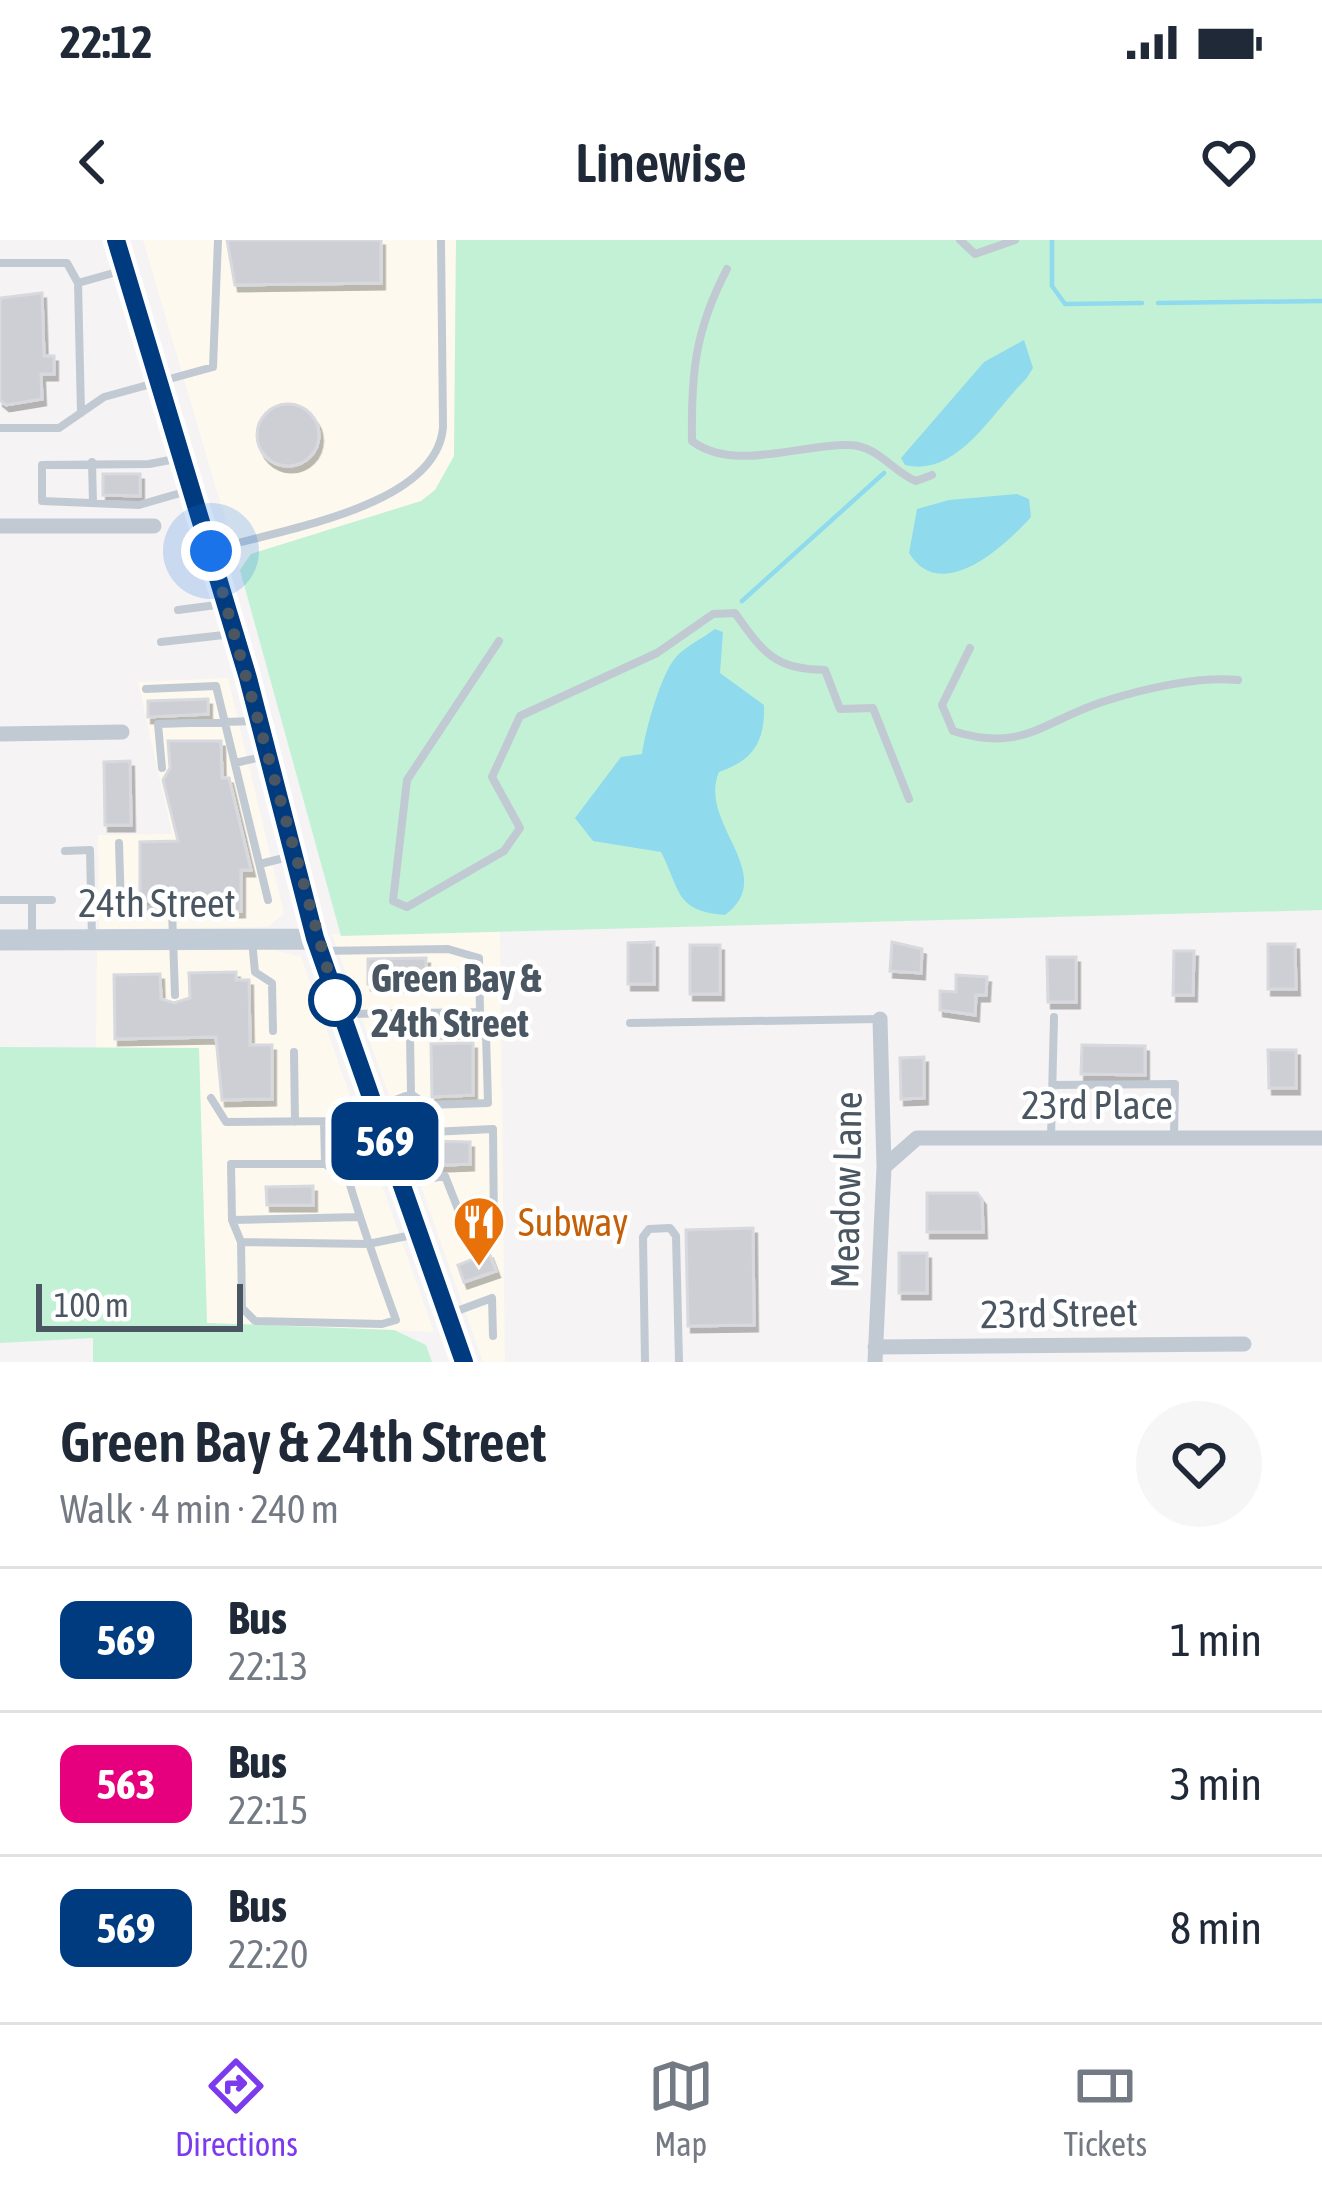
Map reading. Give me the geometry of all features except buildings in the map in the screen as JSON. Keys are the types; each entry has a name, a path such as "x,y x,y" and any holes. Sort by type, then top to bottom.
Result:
{"main road":[{"path":"116,240 235,633 317,945 464,1362"},
{"name":"24th Street","path":"0,940 252,939 317,945"}],"street":[{"path":"0,526 154,526"},
{"path":"0,734 122,732"},
{"name":"Meadow Lane","path":"875,1355 884,1167 880,1019"},
{"name":"23rd Place","path":"884,1167 917,1138 1322,1138"},
{"name":"23rd Street","path":"875,1355 1244,1344"}],"lane":[{"path":"0,428 59,428 104,397 213,368 217,362 218,240"},
{"path":"211,551 386,497 428,469 442,444 443,428 441,240"},
{"path":"960,240 975,254 1015,240"},
{"path":"0,263 67,263 78,283 81,415"},
{"path":"727,269 701,320 691,385 692,441 705,451 790,454 852,445 879,453 916,481 932,475"},
{"path":"78,283 124,270"},
{"path":"183,458 148,464 42,465 43,501 139,505 193,490"},
{"path":"92,462 93,503"},
{"path":"178,610 226,603"},
{"path":"500,641 407,781 393,901 407,907 504,851 520,828 492,777 520,716 657,652 713,614 735,613 757,644 788,669 826,670 840,709 873,708 909,799"},
{"path":"161,643 235,633"},
{"path":"970,648 942,705 953,730 979,739 1012,741 1102,702 1201,676 1238,680"},
{"path":"146,689 216,686 268,900"},
{"path":"162,768 158,724 259,721"},
{"path":"235,763 267,756"},
{"path":"119,843 121,909 172,910 175,994"},
{"path":"65,851 90,850 92,940"},
{"path":"260,864 293,856"},
{"path":"0,900 52,900"},
{"path":"32,900 32,940"},
{"path":"252,939 255,972 272,983 273,1031"},
{"path":"317,945 448,950 478,958 480,1012 340,1014"},
{"path":"1052,1138 1054,1017"},
{"path":"630,1023 880,1019"},
{"path":"486,1034 488,1103 427,1105 411,1094 410,1036 486,1034"},
{"path":"294,1052 295,1122"},
{"path":"1053,1085 1175,1084 1174,1138"},
{"path":"212,1098 226,1122 324,1122 340,1121 411,1094"},
{"path":"324,1122 325,1164"},
{"path":"383,1136 401,1131 493,1130 494,1233 467,1232 445,1176 400,1184"},
{"path":"230,1164 325,1164 348,1178 359,1217 396,1320 270,1324 255,1321 242,1308 241,1242 232,1220 230,1164"},
{"path":"232,1220 359,1217"},
{"path":"645,1362 643,1237 649,1229 670,1228 676,1236 680,1362"},
{"path":"241,1242 368,1244 418,1233"},
{"path":"447,1315 492,1298 494,1336"}],"shaded area":[{"path":"143,240 456,240 454,456 435,490 421,501 251,554 240,570"},
{"path":"228,678 284,913 268,927 99,929 98,835 172,834 138,682"},
{"path":"500,931 505,1362 483,1362 332,934"},
{"path":"275,950 301,957 434,1332 207,1323 199,1048 96,1048 97,951"}],"green space":[{"path":"456,240 1322,240 1322,910 341,936 240,570 251,554 421,501 435,490 454,456"},
{"path":"0,1047 199,1048 207,1323 394,1330 426,1345 432,1362 93,1362 93,1338 0,1343"}],"water":[{"path":"1024,340 1033,368 973,439 942,462 905,465 901,458 984,362"},
{"path":"1017,494 1029,499 1031,517 972,566 938,574 922,568 909,553 917,509 949,500"},
{"path":"715,629 723,632 720,673 764,705 755,748 741,762 719,772 715,791 744,883 740,899 725,915 688,904 661,852 593,841 575,818 621,757 642,754 654,703 670,665"}],"waterway":[{"path":"1052,240 1052,286 1065,304 1142,303"},
{"path":"1158,303 1322,301"},
{"path":"742,601 884,473"}],"bus line":[{"name":"569","path":"116,240 248,678 315,938 464,1362"}],"place":[{"name":"Green Bay & 24th Street","path":"335,1000"},
{"name":"Subway","path":"479,1268"}],"route":[{"path":"211,551 315,938 340,1014 335,1000"}]}
